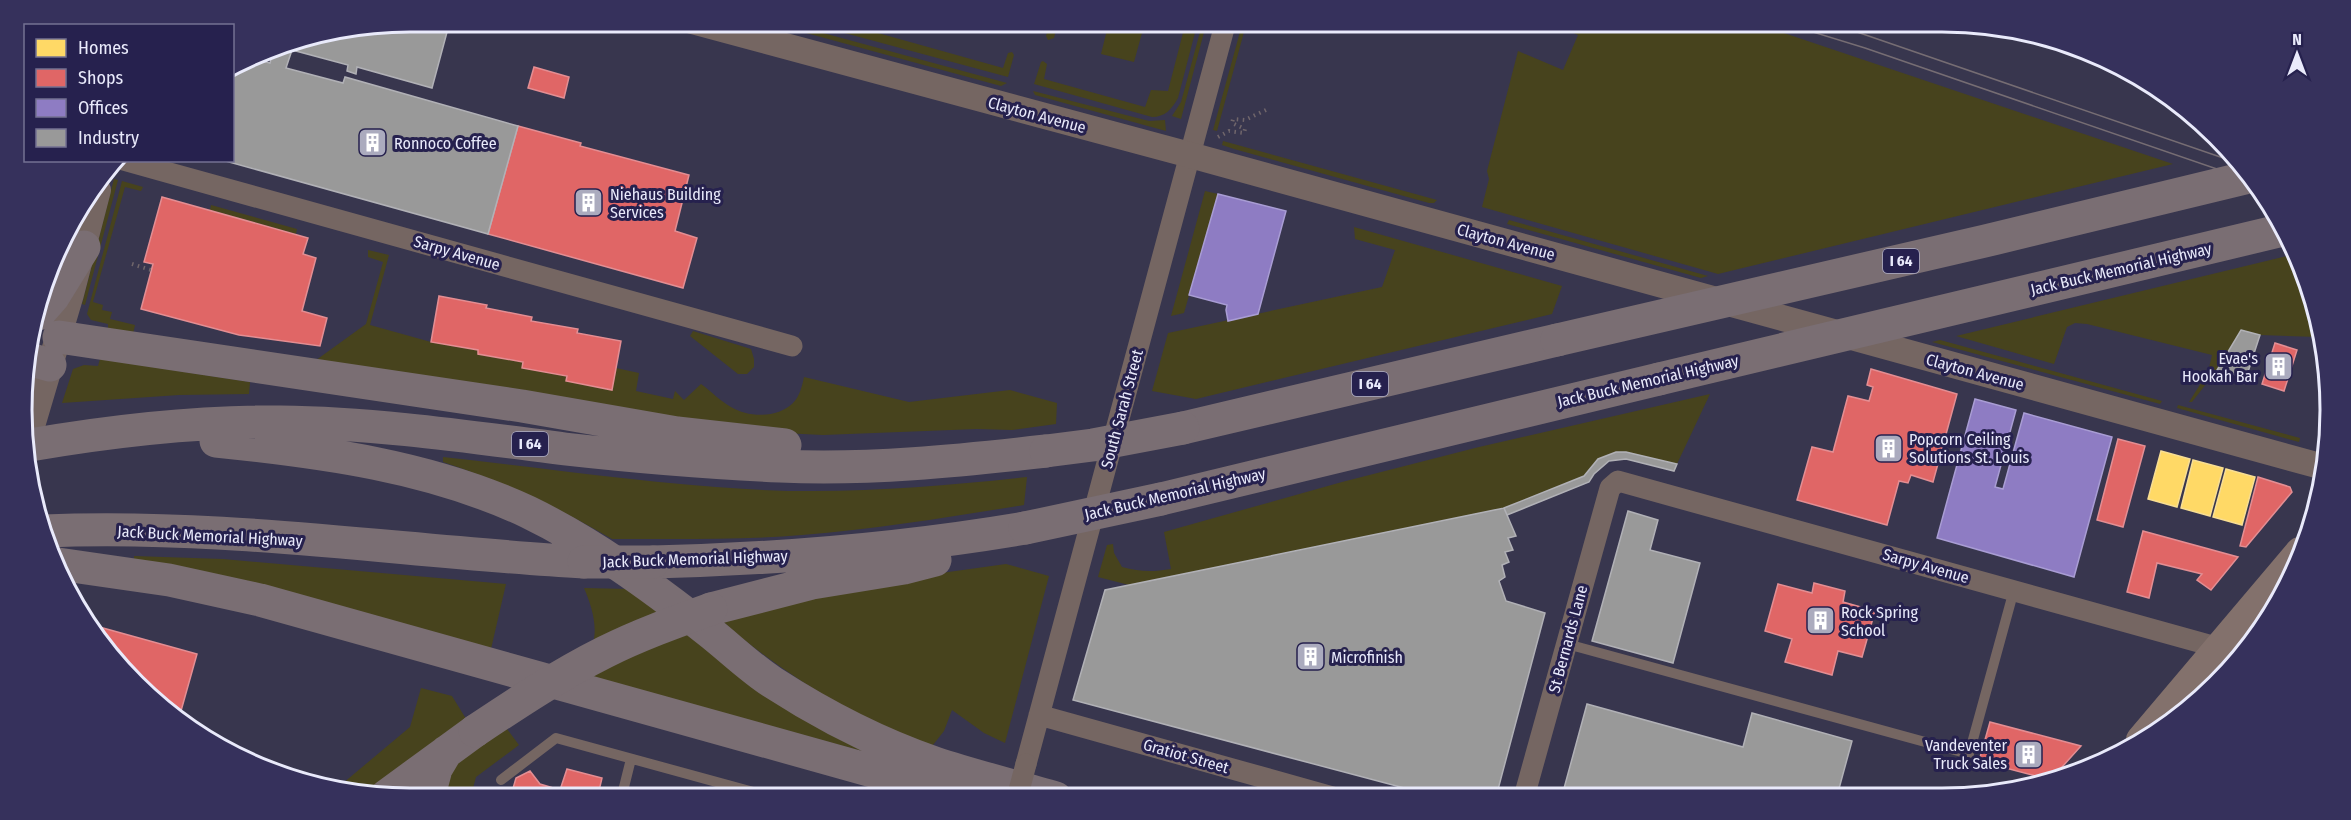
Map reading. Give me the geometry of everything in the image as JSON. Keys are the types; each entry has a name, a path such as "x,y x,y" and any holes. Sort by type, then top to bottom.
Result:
{"highway":[{"name":"I 64","path":"33,445 134,430 202,424 279,422 351,425 628,456 783,466 927,463 1046,451 1183,428 2240,179"},
{"name":"Jack Buck Memorial Highway","path":"52,531 123,530 192,533 584,562 751,560 823,554 992,533 1161,499 2275,232"},
{"path":"84,247 53,297 43,343 522,406 677,432 927,463"},
{"path":"134,430 343,457 452,482 492,497 535,516 586,543 709,631 769,680 838,722 935,763 1021,788"},
{"path":"397,788 475,731 537,690 604,652 654,630 711,609 812,583 928,562 953,553 992,533"},
{"path":"65,565 169,580 260,600 933,788"},
{"path":"431,788 436,769 446,752"}],"main road":[{"path":"2167,713 2228,650 2277,584"}],"street":[{"name":"Clayton Avenue","path":"733,32 1190,155 2315,465"},
{"name":"South Sarah Street","path":"1020,788 1223,32"},
{"name":"Sarpy Avenue","path":"130,162 792,346"},
{"path":"84,247 96,199"},
{"path":"32,425 39,399 43,343"},
{"name":"Sarpy Avenue","path":"1614,482 1622,481 2228,650"},
{"name":"St Bernards Lane","path":"1527,788 1610,488 1614,482"},
{"name":"Gratiot Street","path":"1039,715 1301,788"}],"lane":[{"path":"1567,644 1969,754 2014,590"},
{"path":"501,780 556,738 738,788"},
{"path":"624,788 631,759"}],"path":[{"path":"1218,137 1229,131 1244,133 1245,129 1232,123 1233,119 1245,120 1270,108"},
{"path":"132,264 152,270"}],"shaded area":[{"path":"802,32 819,32 1007,83 1001,86"},
{"path":"841,32 874,32 1003,68 1008,53 1012,52 1014,55 1008,77"},
{"path":"1047,32 1055,32 1054,38 1048,40"},
{"path":"1106,32 1142,32 1134,62 1101,54"},
{"path":"1183,32 1195,32 1178,98 1171,109 1161,116 1152,117 1034,84 1043,61 1047,64 1044,79 1145,107 1151,90 1168,91"},
{"path":"1200,32 1204,32 1181,119 1172,116 1181,102"},
{"path":"1240,32 1244,32 1217,131 1213,130"},
{"path":"1571,32 1781,32 2173,164 1718,274 1482,207 1489,179 1487,171 1518,51 1563,70 1578,35"},
{"path":"1033,91 1149,121 1165,120 1166,131 1035,95"},
{"path":"1223,141 1437,200 1429,203 1234,149 1222,145"},
{"path":"114,179 118,180 85,305 82,304"},
{"path":"122,181 143,187 141,191 125,187 93,302 103,305 102,310 112,312 110,319 135,325 133,334 108,329 108,324 91,320 87,314"},
{"path":"1205,191 1218,194 1184,313 1171,316"},
{"path":"211,205 297,229 296,234 210,210"},
{"path":"1509,220 1708,276 1701,278 1507,224"},
{"path":"1354,227 1562,286 1552,314 1196,399 1152,391 1168,333 1382,287 1395,250 1355,239"},
{"path":"368,250 389,255 370,325 431,342 478,350 478,354 523,362 522,368 567,376 566,381 612,390 616,368 639,373 636,391 673,399 675,391 684,400 701,384 731,407 755,415 772,414 787,408 799,394 804,377 909,402 1010,390 1057,403 1056,424 1012,430 977,429 823,435 760,432 312,363 366,324 383,262 368,257"},
{"path":"2287,256 2307,312 2312,337 2260,335 2241,331 2217,370 2192,402 2189,402 2208,372 2212,355 2075,323 2067,327 2054,364 1956,336"},
{"path":"693,331 751,349 754,367 747,374 738,374 690,336"},
{"path":"1940,340 2162,401 2160,404 1932,342"},
{"path":"100,359 250,382 249,394 179,395 62,403 73,369 84,365 98,366"},
{"path":"1710,394 1677,464 1626,452 1616,452 1598,459 1584,476 1504,508 1129,585 1098,577 1107,545 1113,544 1114,553 1122,567 1146,571 1171,569 1164,532 1342,482 1479,447"},
{"path":"2178,405 2300,438 2299,442 2177,408"},
{"path":"443,457 670,483 781,491 886,489 1027,477 1024,505 941,518 779,537 612,539 529,496 443,462"},
{"path":"134,556 223,559 506,584 491,649 134,560"},
{"path":"1006,564 1049,576 1005,743 984,733 952,710 944,731 929,750 873,723 793,676 720,619 833,588"},
{"path":"584,588 629,589 661,613 593,643 594,622"},
{"path":"688,629 905,763 588,676"},
{"path":"421,688 452,696 468,722 381,788 344,782 410,727"},
{"path":"504,725 519,745 476,777 473,788 444,788 455,761"}],"building: Homes":[{"path":"2161,451 2190,459 2177,507 2148,499"},
{"path":"2193,460 2223,468 2210,516 2181,508"},
{"path":"2226,469 2255,477 2242,525 2213,517"}],"building: Shops":[{"path":"534,67 569,77 564,98 528,88"},
{"name":"Niehaus Building Services","path":"518,126 581,143 580,146 689,175 675,231 697,238 683,288 488,234"},
{"path":"162,197 308,238 303,254 316,258 302,311 327,318 320,346 239,335 141,309 153,264 144,262"},
{"path":"439,296 532,317 531,321 578,329 577,333 621,341 612,390 566,381 567,376 522,368 523,362 478,354 478,350 431,342"},
{"name":"Evae's Hookah Bar","path":"2275,343 2297,350 2284,391 2262,384"},
{"name":"Popcorn Ceiling Solutions St. Louis","path":"1871,369 1957,394 1933,482 1911,475 1908,483 1899,481 1887,525 1797,500 1812,447 1833,452 1848,396 1869,401 1873,387 1867,385"},
{"path":"2118,439 2145,446 2123,527 2097,520"},
{"path":"2258,477 2290,487 2292,492 2246,547 2240,546"},
{"path":"2143,531 2238,557 2211,590 2197,580 2202,574 2157,563 2149,598 2127,592"},
{"name":"Rock Spring School","path":"1814,583 1845,591 1843,602 1875,611 1862,657 1838,651 1832,675 1785,662 1792,639 1765,631 1778,584 1812,593"},
{"path":"100,627 197,654 181,711 142,678"},
{"name":"Vandeventer Truck Sales","path":"1990,722 2081,746 2060,769 2037,776 1979,761"},
{"path":"567,769 602,778 600,788 561,788"},
{"path":"530,771 540,784 553,788 513,788 516,778"}],"building: Offices":[{"path":"1218,194 1286,211 1258,314 1228,321 1227,305 1189,295"},
{"path":"1975,399 2016,410 1995,487 2003,489 2024,413 2112,437 2074,577 1937,538"}],"building: Industry":[{"name":"Ronnoco Coffee","path":"385,32 447,32 432,88 357,67 356,74 347,71 348,65 293,50 336,39"},
{"name":"Ronnoco Coffee","path":"292,51 286,68 343,83 345,77 518,126 488,234 229,162 234,162 234,76 263,61 270,63 271,58"},
{"path":"2241,330 2260,335 2246,378 2217,370"},
{"path":"1616,452 1626,452 1677,464 1674,471 1626,459 1609,461 1594,474 1589,482 1507,515 1504,508 1584,476 1598,459"},
{"name":"Microfinish","path":"1504,508 1516,536 1508,538 1513,550 1505,552 1509,562 1502,565 1505,577 1499,581 1506,601 1545,613 1498,788 1404,788 1073,700 1105,590"},
{"path":"1628,511 1658,520 1650,550 1700,563 1673,663 1592,641"},
{"path":"1587,704 1743,747 1752,713 1852,741 1839,788 1564,788"}],"tram line":[{"path":"1813,32 2238,176"},
{"path":"1857,32 2225,158"}],"place":[{"name":"Ronnoco Coffee","path":"373,143"},
{"name":"Niehaus Building Services","path":"589,203"},
{"name":"Evae's Hookah Bar","path":"2279,367"},
{"name":"Popcorn Ceiling Solutions St. Louis","path":"1888,448"},
{"name":"Rock Spring School","path":"1820,621"},
{"name":"Microfinish","path":"1310,657"},
{"name":"Vandeventer Truck Sales","path":"2028,754"}]}
